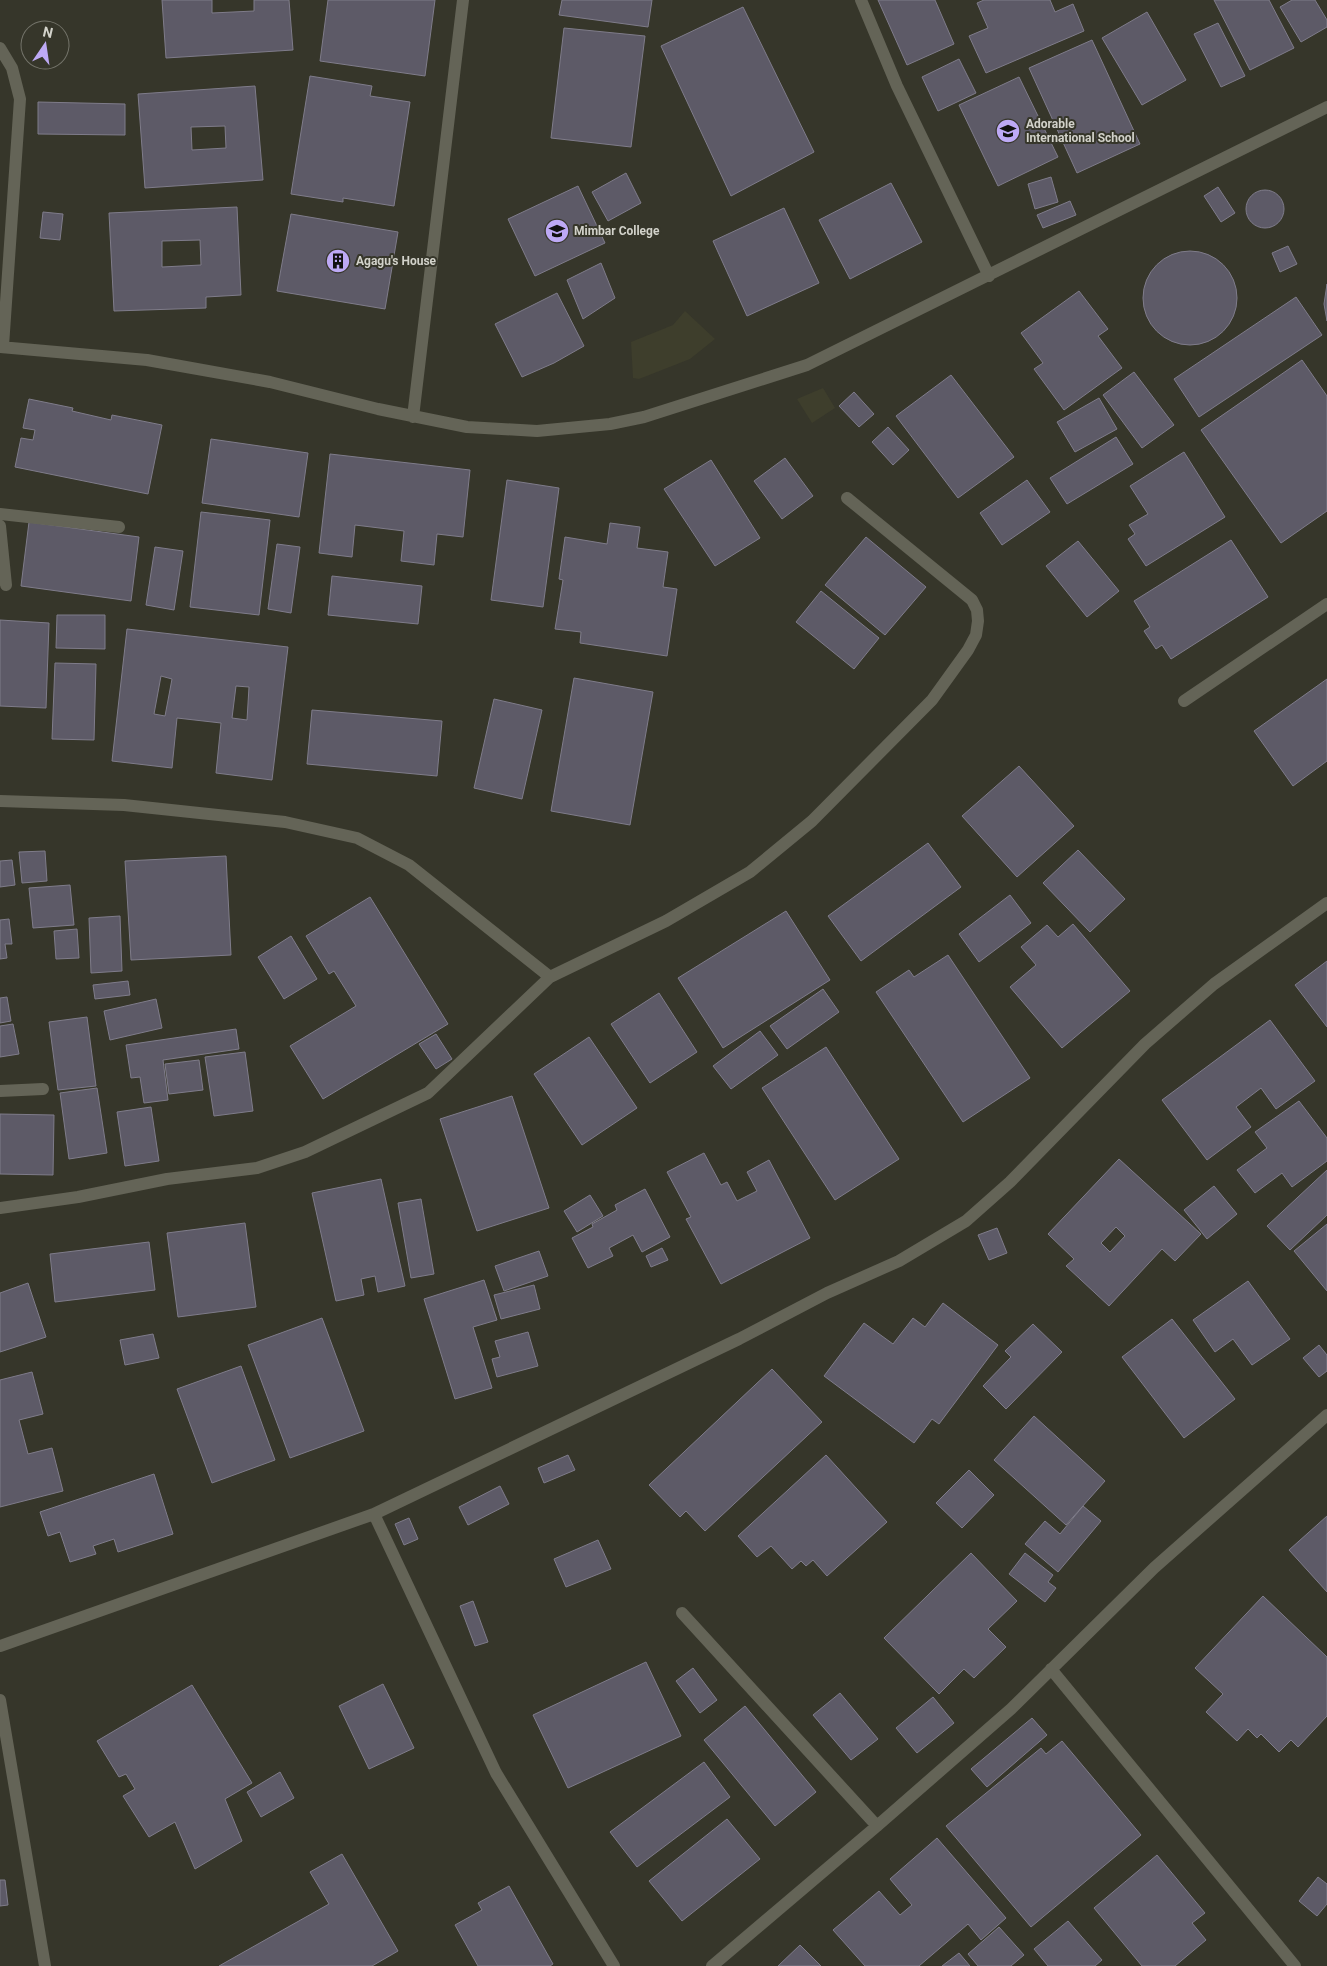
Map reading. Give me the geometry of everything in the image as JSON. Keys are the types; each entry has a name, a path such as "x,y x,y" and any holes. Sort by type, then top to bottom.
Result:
{"street":[{"path":"413,417 463,0"},
{"path":"861,0 897,86 989,276"},
{"path":"0,48 12,68 20,99 1,346 146,360 270,382 413,417 467,427 537,431 610,424 644,417 807,365 1327,107"},
{"path":"0,1208 78,1197 167,1179 257,1168 305,1152 428,1093 550,978 666,921 750,872 812,821 932,700 968,650 976,635 978,621 977,610 972,600 847,498"},
{"path":"0,514 119,527"},
{"path":"0,526 6,585"},
{"path":"1184,701 1327,604"},
{"path":"0,801 152,808 285,822 357,838 409,865 550,978"},
{"path":"0,1646 374,1514 739,1339 827,1293 899,1261 966,1221 1024,1168 1145,1044 1214,984 1327,903"},
{"path":"0,1091 43,1089"},
{"path":"712,1966 1011,1709 1154,1568 1327,1415"},
{"path":"374,1514 496,1772 614,1966"},
{"path":"682,1613 877,1826"},
{"path":"1051,1669 1290,1964"},
{"path":"0,1700 45,1966"}],"shaded area":[{"path":"685,311 715,339 690,359 639,379 633,378 631,342 673,325"},
{"path":"823,388 835,408 812,423 797,399"}],"building":[{"path":"162,0 212,0 212,13 254,11 254,0 289,0 293,50 166,58"},
{"path":"328,0 435,0 425,76 320,61"},
{"path":"562,0 652,0 648,27 559,15"},
{"path":"878,0 935,0 954,44 907,65"},
{"path":"984,0 1050,0 1055,12 1073,4 1084,31 986,73 969,36 988,28 977,3"},
{"path":"1214,0 1269,0 1294,48 1250,70"},
{"path":"1292,0 1315,0 1327,20 1327,27 1301,42 1280,7"},
{"path":"743,7 814,152 731,196 661,46"},
{"path":"1147,12 1186,80 1142,105 1102,38"},
{"path":"1218,23 1245,76 1221,87 1194,34"},
{"path":"564,28 645,36 631,147 551,138"},
{"path":"1092,40 1140,144 1077,173 1029,68"},
{"path":"959,59 976,93 938,111 922,77"},
{"path":"310,76 372,86 370,96 410,102 394,206 343,198 343,202 291,194"},
{"name":"Adorable International School","path":"1019,77 1058,157 998,186 959,105"},
{"path":"255,86 263,180 145,188 138,94","holes":["225,126 226,148 192,150 191,127"]},
{"path":"38,102 125,104 125,135 38,134"},
{"path":"626,173 641,203 608,221 592,192"},
{"path":"1051,177 1058,202 1035,209 1028,184"},
{"path":"891,183 922,242 850,279 819,220"},
{"name":"Mimbar College","path":"578,186 605,243 535,276 508,219"},
{"path":"1218,187 1235,213 1221,222 1204,196"},
{"path":"1265,190 1272,191 1278,196 1283,202 1283,216 1278,222 1272,227 1265,228 1258,227 1252,222 1247,216 1246,209 1247,202 1252,196 1258,191"},
{"path":"1070,201 1076,215 1043,228 1037,215"},
{"path":"237,207 241,295 206,297 206,308 114,311 109,213","holes":["200,240 201,265 162,267 162,241"]},
{"path":"784,208 819,283 747,316 713,241"},
{"path":"43,212 63,214 60,240 40,238"},
{"name":"Agagu's House","path":"291,214 398,232 385,309 277,291"},
{"path":"1288,246 1297,264 1280,272 1272,253"},
{"path":"1190,251 1208,254 1223,265 1234,280 1237,298 1234,316 1223,331 1208,342 1190,345 1172,342 1157,331 1146,316 1143,298 1146,280 1157,265 1172,254"},
{"path":"601,263 615,298 583,319 567,280"},
{"path":"1327,284 1327,321 1324,304"},
{"path":"1079,291 1108,329 1098,336 1122,368 1064,410 1034,369 1043,363 1021,333"},
{"path":"557,293 584,346 554,363 522,377 495,324"},
{"path":"1296,297 1322,335 1199,417 1174,379"},
{"path":"1302,360 1327,396 1327,511 1281,543 1201,430"},
{"path":"1134,372 1174,425 1142,448 1103,395"},
{"path":"951,375 1014,457 958,498 896,416"},
{"path":"854,392 874,414 859,427 839,406"},
{"path":"1099,398 1117,429 1075,452 1057,422"},
{"path":"29,399 73,408 72,411 111,420 112,415 162,425 148,494 15,467 21,438 33,440 35,430 23,428"},
{"path":"888,427 909,450 893,465 872,442"},
{"path":"1116,437 1133,464 1067,504 1050,478"},
{"path":"211,439 308,453 299,517 202,503"},
{"path":"1184,452 1225,517 1146,566 1128,539 1135,534 1129,525 1148,514 1130,486"},
{"path":"330,454 470,470 463,537 437,534 434,565 401,561 404,531 355,525 352,557 319,553"},
{"path":"785,458 813,496 782,519 754,481"},
{"path":"711,460 760,538 715,566 664,489"},
{"path":"507,480 559,488 543,607 491,600"},
{"path":"1027,480 1050,512 1002,545 980,513"},
{"path":"201,512 270,520 259,615 190,607"},
{"path":"29,522 139,537 131,601 21,586"},
{"path":"610,523 640,527 637,548 668,552 663,587 677,589 667,656 580,643 581,632 555,629 563,580 559,579 565,537 607,544"},
{"path":"866,537 926,587 885,635 825,585"},
{"path":"1231,540 1268,597 1171,659 1162,645 1156,649 1144,631 1150,627 1134,601"},
{"path":"1078,541 1119,591 1087,617 1046,566"},
{"path":"277,544 300,547 291,613 268,609"},
{"path":"155,547 183,551 174,610 146,605"},
{"path":"332,576 422,586 418,624 328,615"},
{"path":"821,591 879,638 854,669 796,622"},
{"path":"57,615 105,615 105,649 56,648"},
{"path":"0,620 49,623 46,708 0,706"},
{"path":"127,629 288,647 272,780 216,773 221,723 177,718 172,768 112,761","holes":["161,676 172,679 165,716 154,714","236,686 249,687 247,720 232,718"]},
{"path":"55,663 96,664 94,740 52,739"},
{"path":"574,678 653,692 630,825 551,811"},
{"path":"1327,679 1327,761 1293,786 1254,731"},
{"path":"494,699 542,710 522,799 474,788"},
{"path":"312,710 442,721 437,776 307,764"},
{"path":"1019,766 1074,826 1017,877 962,816"},
{"path":"928,843 961,887 861,961 828,916"},
{"path":"1078,850 1125,899 1090,932 1043,883"},
{"path":"45,851 47,881 22,883 19,852"},
{"path":"226,856 231,955 131,960 125,861"},
{"path":"12,860 15,885 0,887 0,861"},
{"path":"70,885 74,925 33,928 29,888"},
{"path":"1010,895 1031,923 979,962 959,934"},
{"path":"370,897 448,1024 323,1099 290,1046 356,1006 334,971 329,974 306,936"},
{"path":"786,911 830,980 723,1048 678,978"},
{"path":"120,916 122,971 91,973 89,918"},
{"path":"9,919 12,944 5,944 7,958 0,959 0,920"},
{"path":"1073,924 1130,991 1062,1048 1010,987 1036,965 1021,947 1047,925 1058,937"},
{"path":"77,929 79,958 56,959 54,931"},
{"path":"291,936 317,979 284,999 258,957"},
{"path":"948,955 1030,1078 963,1122 876,992 909,970 914,977"},
{"path":"1327,961 1327,1027 1295,985"},
{"path":"128,981 130,995 95,999 93,985"},
{"path":"823,989 839,1012 787,1049 770,1026"},
{"path":"659,993 697,1052 650,1083 611,1024"},
{"path":"7,997 11,1021 0,1023 0,998"},
{"path":"156,999 162,1028 110,1040 104,1011"},
{"path":"87,1017 96,1086 58,1090 49,1022"},
{"path":"1270,1020 1315,1081 1276,1109 1261,1088 1236,1107 1251,1127 1207,1160 1162,1100"},
{"path":"13,1024 19,1054 0,1057 0,1026"},
{"path":"236,1029 239,1049 163,1060 168,1100 144,1103 140,1077 131,1078 126,1045"},
{"path":"760,1031 778,1055 731,1089 713,1066"},
{"path":"436,1034 452,1059 436,1069 419,1044"},
{"path":"589,1037 637,1108 582,1145 534,1074"},
{"path":"826,1047 899,1159 835,1200 762,1088"},
{"path":"245,1052 253,1111 214,1116 205,1057"},
{"path":"199,1060 203,1090 169,1094 165,1064"},
{"path":"97,1088 107,1153 69,1159 60,1093"},
{"path":"512,1096 549,1208 477,1231 440,1119"},
{"path":"1299,1101 1327,1138 1327,1161 1292,1187 1282,1173 1255,1193 1237,1170 1267,1148 1255,1132"},
{"path":"151,1107 159,1161 125,1166 117,1112"},
{"path":"0,1114 54,1115 53,1175 0,1174"},
{"path":"704,1153 721,1185 727,1182 737,1201 757,1191 747,1172 769,1160 810,1238 721,1284 686,1219 691,1217 667,1172"},
{"path":"1119,1159 1201,1234 1175,1261 1162,1249 1109,1306 1066,1266 1074,1259 1048,1234","holes":["1116,1227 1125,1236 1110,1252 1101,1243"]},
{"path":"1327,1170 1327,1215 1290,1250 1267,1226"},
{"path":"381,1179 405,1286 378,1292 375,1276 361,1279 364,1295 336,1301 312,1193"},
{"path":"1214,1186 1237,1214 1207,1239 1184,1210"},
{"path":"645,1189 670,1237 642,1252 633,1235 609,1248 613,1256 588,1268 572,1238 593,1227 592,1224 617,1210 615,1205"},
{"path":"590,1195 603,1216 577,1232 564,1211"},
{"path":"421,1199 434,1274 411,1278 398,1203"},
{"path":"245,1223 256,1307 178,1317 167,1233"},
{"path":"1327,1224 1327,1291 1294,1251"},
{"path":"997,1228 1007,1253 989,1260 978,1235"},
{"path":"149,1242 155,1290 55,1302 50,1254"},
{"path":"662,1248 668,1260 651,1267 646,1256"},
{"path":"539,1251 548,1276 504,1291 495,1266"},
{"path":"484,1280 497,1320 473,1327 492,1388 455,1399 424,1299"},
{"path":"1248,1281 1290,1339 1252,1365 1233,1339 1215,1352 1193,1320"},
{"path":"28,1283 46,1337 0,1352 0,1293"},
{"path":"534,1285 540,1309 501,1319 494,1295"},
{"path":"943,1303 998,1345 939,1424 932,1419 914,1443 824,1376 864,1323 893,1344 913,1318 925,1327"},
{"path":"322,1318 364,1431 290,1458 248,1345"},
{"path":"1172,1319 1235,1399 1184,1438 1122,1357"},
{"path":"1033,1324 1062,1352 1006,1409 983,1386 1011,1357 1005,1351"},
{"path":"528,1332 538,1366 497,1377 492,1359 500,1357 495,1341"},
{"path":"153,1334 159,1358 125,1365 120,1340"},
{"path":"1319,1345 1327,1355 1327,1371 1319,1377 1303,1358"},
{"path":"241,1366 275,1460 212,1483 177,1389"},
{"path":"772,1369 822,1422 705,1531 686,1511 680,1517 649,1485"},
{"path":"32,1372 43,1414 19,1420 28,1454 52,1448 63,1491 0,1507 0,1380"},
{"path":"1034,1416 1105,1481 1066,1525 994,1460"},
{"path":"568,1455 575,1470 544,1483 538,1468"},
{"path":"826,1455 887,1522 827,1576 813,1560 806,1566 801,1561 792,1569 771,1546 757,1557 738,1536"},
{"path":"969,1470 994,1495 962,1528 936,1503"},
{"path":"154,1474 173,1534 118,1552 114,1539 93,1546 96,1554 70,1562 60,1532 48,1536 40,1512"},
{"path":"500,1486 509,1504 468,1525 459,1507"},
{"path":"1083,1506 1101,1521 1058,1572 1025,1544 1045,1521 1060,1534"},
{"path":"1327,1516 1327,1592 1289,1550"},
{"path":"409,1518 418,1539 404,1545 395,1524"},
{"path":"598,1540 611,1569 566,1587 554,1559"},
{"path":"971,1553 1017,1601 988,1629 1006,1647 974,1678 964,1669 939,1694 884,1638"},
{"path":"1025,1553 1053,1575 1048,1582 1056,1588 1045,1602 1009,1574"},
{"path":"1263,1596 1327,1657 1327,1716 1298,1747 1291,1740 1279,1752 1261,1734 1257,1738 1248,1729 1237,1741 1206,1712 1223,1694 1195,1668"},
{"path":"473,1601 488,1642 475,1646 460,1606"},
{"path":"646,1662 681,1736 568,1788 533,1715"},
{"path":"693,1668 717,1700 700,1713 676,1681"},
{"path":"383,1684 414,1748 369,1769 339,1706"},
{"path":"192,1685 252,1783 225,1799 242,1841 195,1869 175,1822 149,1837 123,1796 135,1789 126,1774 119,1777 97,1741"},
{"path":"840,1693 878,1739 851,1760 813,1715"},
{"path":"933,1697 954,1723 917,1753 896,1728"},
{"path":"745,1706 816,1792 775,1826 704,1740"},
{"path":"1032,1718 1047,1735 987,1787 971,1769"},
{"path":"1062,1741 1141,1835 1031,1927 946,1826 1041,1748 1046,1754"},
{"path":"704,1762 730,1797 637,1867 610,1832"},
{"path":"280,1772 294,1798 261,1817 247,1792"},
{"path":"727,1819 760,1859 682,1921 649,1881"},
{"path":"937,1838 1006,1918 981,1940 968,1924 919,1966 865,1966 833,1930 879,1891 900,1915 912,1905 890,1879"},
{"path":"342,1854 398,1951 372,1966 219,1966 329,1904 310,1872"},
{"path":"1157,1855 1205,1913 1192,1923 1206,1940 1175,1966 1142,1966 1094,1908"},
{"path":"1318,1877 1327,1884 1327,1904 1317,1916 1299,1901"},
{"path":"0,1880 5,1880 8,1905 0,1906"},
{"path":"509,1886 553,1964 550,1966 478,1966 455,1925 482,1910 478,1903"},
{"path":"1068,1921 1102,1960 1095,1966 1048,1966 1034,1949"},
{"path":"999,1927 1024,1955 1011,1966 978,1966 968,1954"},
{"path":"800,1945 821,1966 778,1966"},
{"path":"959,1953 970,1966 942,1966"}],"place":[{"name":"Adorable International School","path":"1008,131"},
{"name":"Mimbar College","path":"557,231"},
{"name":"Agagu's House","path":"338,261"}]}
